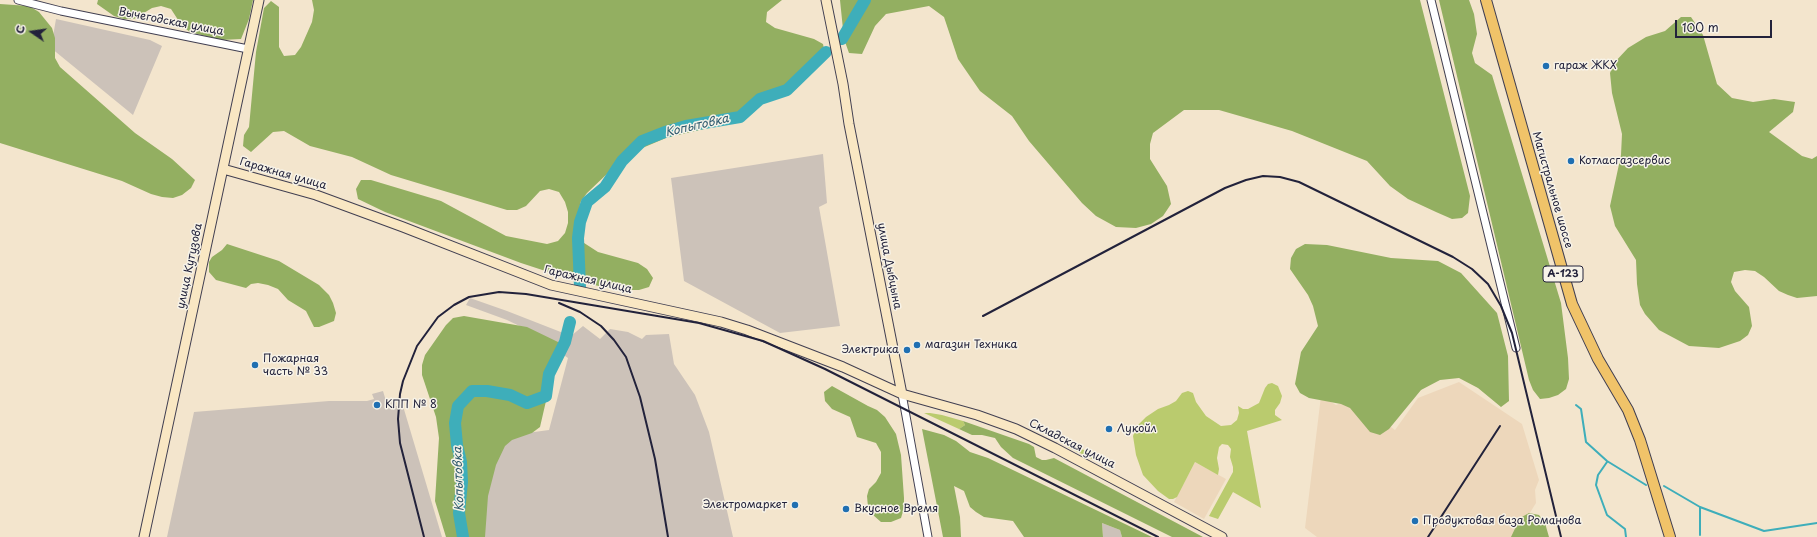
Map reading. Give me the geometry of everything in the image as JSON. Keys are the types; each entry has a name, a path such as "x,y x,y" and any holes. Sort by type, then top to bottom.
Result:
{"main road":[{"name":"Магистральное шоссе","path":"1486,0 1570,298 1598,359 1628,410 1640,440 1670,537"}],"street":[{"name":"Вычегодская улица","path":"18,0 61,11 248,49"},
{"name":"улица Кутузова","path":"144,537 259,0"},
{"path":"1431,0 1516,348"},
{"name":"улица Дыбцына","path":"827,4 928,537"},
{"name":"Гаражная улица","path":"223,169 316,195 403,227 551,286 722,322 843,367 902,394"},
{"name":"Складская улица","path":"902,394 977,415 1016,429 1062,451 1222,537"}],"shaded area":[{"path":"56,19 150,40 162,46 133,115 51,48"},
{"path":"823,154 827,203 819,207 840,326 780,333 684,281 671,178"},
{"path":"470,298 571,336 583,326 600,339 610,329 628,332 642,339 646,335 669,334 674,364 695,395 709,432 733,537 465,537 483,439 549,430 568,358 530,331 507,320 466,305"},
{"path":"1459,382 1522,424 1539,480 1535,490 1536,503 1515,537 1317,537 1305,528 1321,396 1336,405 1353,399 1395,430 1418,398"},
{"path":"383,391 386,401 395,399 396,406 403,406 442,537 167,537 194,412 329,401 367,401 374,399 372,394"},
{"path":"1195,462 1226,479 1204,519 1174,502"},
{"path":"1102,523 1120,530 1122,537 1103,537"}],"green space":[{"path":"98,0 253,0 249,19 241,39 221,40 190,32 182,26 171,9 161,6 152,8 134,19 124,19 114,16 97,4"},
{"path":"312,0 782,0 767,12 766,22 775,28 814,39 823,44 825,54 820,63 759,106 721,125 666,138 621,157 609,172 587,193 581,201 576,221 576,231 581,241 598,252 638,263 647,269 653,278 649,287 639,290 619,290 579,282 521,263 385,212 358,199 356,189 361,180 371,180 441,201 506,236 547,244 558,241 565,233 568,223 568,212 565,202 559,192 549,189 540,191 526,206 517,210 507,210 391,175 352,157 310,146 284,131 273,132 251,152 243,146 244,135 249,127 256,52 264,8 271,1 279,7 279,47 284,56 295,55 301,47 312,22 314,10"},
{"path":"840,0 1420,0 1470,196 1468,213 1462,218 1452,219 1408,199 1390,186 1367,161 1292,131 1219,110 1184,110 1153,133 1150,144 1150,159 1167,186 1171,204 1163,216 1151,224 1136,228 1116,227 1096,216 1082,203 1029,141 1012,116 980,91 958,59 944,17 929,6 886,14 875,26 862,54 849,53 844,39"},
{"path":"1439,0 1469,0 1474,14 1477,34 1472,53 1475,63 1492,75 1561,303 1568,358 1569,379 1566,389 1558,395 1549,398 1540,399 1533,390 1529,380"},
{"path":"0,4 29,6 39,12 52,28 55,38 55,58 60,67 135,133 172,159 195,180 191,188 182,195 173,198 162,197 151,194 122,181 0,143"},
{"path":"1681,17 1691,17 1703,35 1717,84 1732,98 1753,102 1774,99 1795,102 1793,112 1769,132 1802,156 1812,159 1817,156 1817,296 1797,298 1779,291 1755,271 1745,270 1734,272 1731,282 1735,291 1749,307 1752,326 1748,335 1740,341 1719,348 1689,346 1659,330 1645,314 1640,305 1636,260 1615,226 1610,206 1621,155 1622,134 1612,93 1610,73 1614,63 1628,48 1646,37 1665,31"},
{"path":"227,244 279,261 319,285 329,295 333,303 336,313 334,321 319,327 314,327 306,311 288,300 278,289 268,285 258,283 251,284 246,288 216,280 209,272 209,262 212,257 222,250"},
{"path":"1305,244 1327,245 1391,258 1438,261 1461,273 1497,313 1508,356 1509,401 1501,407 1478,388 1459,378 1440,380 1421,390 1389,429 1380,435 1370,432 1350,408 1341,404 1309,398 1300,393 1295,384 1301,352 1318,326 1313,306 1308,295 1290,269 1291,258 1296,249"},
{"path":"464,316 527,327 558,342 565,348 552,375 540,427 532,433 512,440 505,446 496,465 488,496 485,537 446,537 435,501 439,438 436,417 422,375 422,365 425,355 446,325 453,318"},
{"path":"1272,383 1278,386 1282,396 1280,403 1275,410 1275,415 1282,420 1247,431 1261,508 1233,492 1218,519 1209,516 1233,472 1230,457 1231,449 1228,445 1222,444 1219,447 1217,458 1219,469 1218,475 1195,462 1177,497 1173,499 1169,499 1158,491 1143,475 1136,455 1133,436 1137,426 1146,417 1158,409 1176,401 1182,393 1188,391 1193,393 1196,402 1206,416 1221,426 1231,425 1237,420 1239,413 1238,406 1243,409 1248,409 1259,403 1265,388 1268,384"},
{"path":"832,386 877,410 885,417 896,434 901,455 904,498 904,508 901,518 891,522 881,522 873,515 868,507 867,496 869,489 876,482 881,473 881,452 876,443 857,437 850,417 832,409 825,401 824,392"},
{"path":"924,413 942,415 963,421 965,425 959,429"},
{"path":"963,421 1029,444 1034,447 1036,457 1042,460 1054,458 1203,537 1172,537 1013,458 1001,447 995,438 982,435 972,435 959,429 965,425"},
{"path":"922,429 944,435 956,441 970,452 988,458 1152,537 1122,537 1120,530 1102,523 1103,537 1024,537 1013,521 984,517 976,512 970,507 964,491 954,486 960,517 961,537 943,537"},
{"path":"1070,443 1096,456 1097,459 1094,460 1068,447 1067,445"},
{"path":"1529,513 1539,515 1545,523 1549,537 1511,537 1520,518"}],"waterway":[{"name":"Копытовка","path":"842,39 865,0"},
{"name":"Копытовка","path":"580,287 578,238 580,222 587,202 605,187 622,161 642,141 686,126 740,117 760,99 787,90 826,52"},
{"name":"Копытовка","path":"463,537 459,513 462,482 461,462 457,445 455,423 458,406 472,391 487,391 510,395 527,403 546,396 549,374 565,342 570,322"},
{"path":"1576,405 1581,409 1586,442 1607,461 1646,485"},
{"path":"1607,462 1598,475 1596,485 1607,515 1625,529 1626,537"},
{"path":"1664,486 1700,507 1700,535"},
{"path":"1700,507 1764,531 1817,523"}],"railway":[{"path":"983,316 1225,188 1246,180 1263,176 1280,177 1299,182 1453,257 1472,269 1488,284 1501,306 1512,333 1561,537"},
{"path":"424,537 400,443 398,419 400,394 403,381 417,346 438,317 454,305 469,297 499,292 526,294 699,323 763,341 825,369 1158,537"},
{"path":"559,303 580,312 601,326 614,340 626,357 640,397 655,459 668,537"},
{"path":"1428,537 1500,426"}],"place":[{"name":"гараж ЖКХ","path":"1546,66"},
{"name":"Котласгазсервис","path":"1571,161"},
{"name":"магазин Техника","path":"917,345"},
{"name":"Электрика","path":"907,350"},
{"name":"Пожарная часть № 33","path":"255,365"},
{"name":"КПП № 8","path":"377,405"},
{"name":"Лукойл","path":"1109,429"},
{"name":"Электромаркет","path":"795,505"},
{"name":"Вкусное Время","path":"846,509"},
{"name":"Продуктовая база Романова","path":"1415,521"}]}
